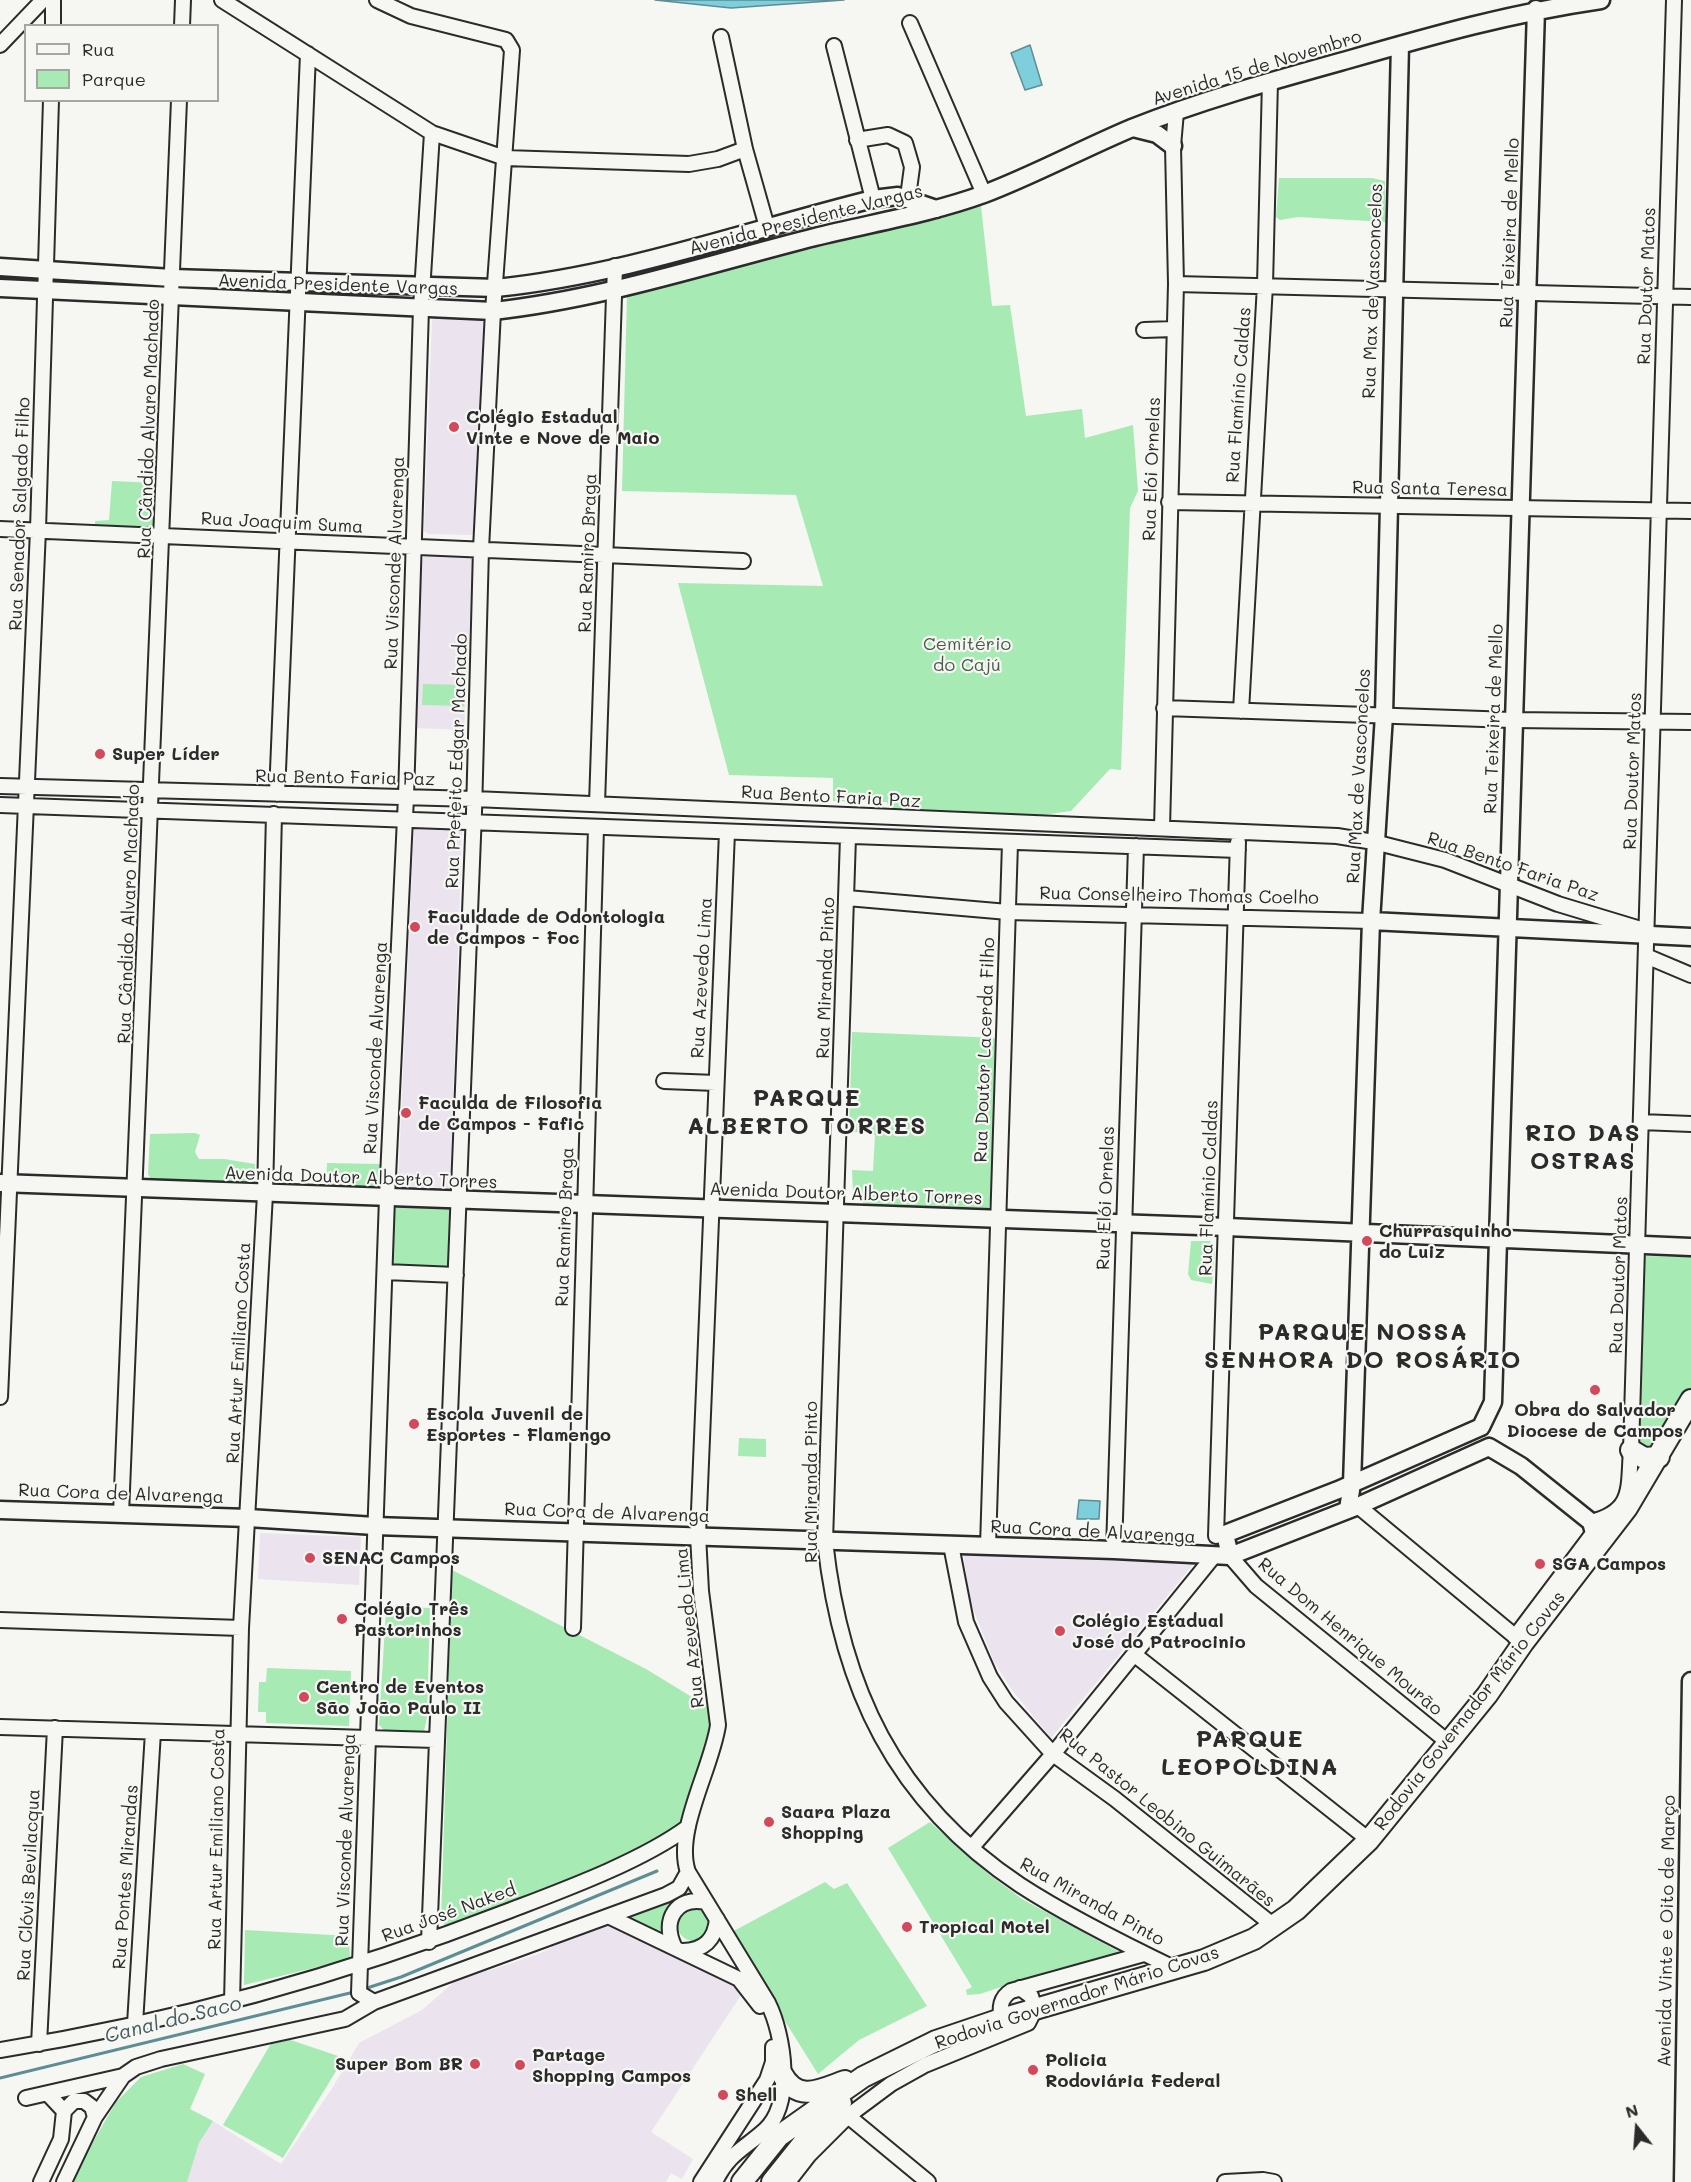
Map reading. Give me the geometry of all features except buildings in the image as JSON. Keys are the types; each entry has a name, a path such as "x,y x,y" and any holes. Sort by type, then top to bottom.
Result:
{"highway":[{"name":"Rodovia Governador Mário Covas","path":"742,2182 779,2136 863,2077 936,2041 1001,2019 1176,1969 1232,1949 1274,1926 1318,1890 1369,1840 1487,1695 1519,1640 1595,1534 1659,1457 1691,1400"},
{"path":"1632,1450 1644,1458 1659,1457"},
{"path":"782,2074 789,2087 798,2092 821,2090 887,2065"},
{"name":"Rodovia Governador Mário Covas","path":"772,2182 833,2111 887,2065"}],"main road":[{"name":"Avenida 15 de Novembro","path":"936,209 984,194 1133,128 1270,81 1484,21 1536,9 1601,0"},
{"name":"Rua Teixeira de Mello","path":"1481,1427 1493,1402 1509,926 1512,720 1521,509 1536,9"},
{"name":"Rua Max de Vasconcelos","path":"1353,1507 1374,842 1384,715 1387,507 1400,45"},
{"path":"1133,128 1157,134 1173,146"},
{"name":"Avenida Presidente Vargas","path":"0,267 172,278 496,288 539,283 615,266 873,199 903,197 936,209"},
{"path":"871,224 903,197"},
{"path":"816,236 816,222 843,207"},
{"name":"Avenida Presidente Vargas","path":"0,288 172,298 493,311 525,308 617,289 816,236 936,209"},
{"name":"Rua Conselheiro Thomas Coelho","path":"1371,921 1509,926 1691,937"},
{"name":"Avenida Doutor Alberto Torres","path":"4,1183 583,1206 1123,1223 1691,1247"},
{"path":"1230,1556 1221,1535 1352,1484 1481,1427 1489,1447 1521,1466 1595,1534"},
{"name":"Rua Cora de Alvarenga","path":"0,1510 248,1518 375,1526 1114,1550 1213,1557 1230,1556 1353,1507 1489,1447"},
{"name":"Avenida Vinte e Oito de Março","path":"1683,2182 1689,1946 1691,1681"}],"street":[{"path":"0,45 43,0"},
{"path":"53,0 53,24"},
{"path":"182,24 183,0"},
{"path":"223,0 432,133 505,158 689,164 718,159 745,149"},
{"name":"Rua Prefeito Edgar Machado","path":"377,0 411,16 506,40 512,50 493,311 481,549 474,821 435,1740 429,1942"},
{"name":"Rua Doutor Matos","path":"1595,1534 1624,1504 1628,1494 1632,1450 1674,0"},
{"path":"910,23 984,194"},
{"path":"721,37 745,149 767,227"},
{"path":"834,45 873,199"},
{"path":"277,794 308,54"},
{"name":"Rua Flamínio Caldas","path":"1241,711 1265,285 1270,81"},
{"name":"Rua Senador Salgado Filho","path":"0,1396 4,1183 25,806 28,788 48,271 51,102"},
{"name":"Rua Cândido Alvaro Machado","path":"121,1514 163,536 179,102"},
{"name":"Rua Elói Ornelas","path":"1162,828 1176,284 1173,146 1176,112"},
{"name":"Rua Visconde Alvarenga","path":"351,2016 359,1993 387,1198 406,797 421,308 432,133"},
{"path":"857,140 888,135 905,143 912,167 903,197"},
{"name":"Rua Ramiro Braga","path":"597,804 617,289 615,266"},
{"path":"1176,284 1691,297"},
{"path":"1144,330 1174,329"},
{"name":"Rua Santa Teresa","path":"1169,502 1691,511"},
{"name":"Rua Joaquim Suma","path":"0,529 743,561"},
{"path":"1164,708 1512,720 1691,722"},
{"name":"Rua Bento Faria Paz","path":"0,786 474,799 1337,836 1374,842 1445,860 1558,904 1646,933"},
{"name":"Rua Bento Faria Paz","path":"0,805 1238,850"},
{"name":"Rua Artur Emiliano Costa","path":"232,2002 241,1628 265,1194 274,814"},
{"name":"Rua Ramiro Braga","path":"573,1628 583,1206 596,828"},
{"name":"Rua Azevedo Lima","path":"686,1866 688,1827 716,1741 718,1725 702,1602 698,1535 727,832"},
{"name":"Rua Flamínio Caldas","path":"1221,1535 1234,916 1239,832"},
{"name":"Rua Miranda Pinto","path":"848,837 825,1541 831,1592 846,1655 869,1717 900,1768 936,1813 972,1847 1021,1886 1144,1954 1176,1969"},
{"name":"Rua Doutor Lacerda Filho","path":"988,1546 1010,843"},
{"name":"Rua Elói Ornelas","path":"1114,1550 1137,846"},
{"name":"Rua Conselheiro Thomas Coelho","path":"847,898 1008,912 1371,921"},
{"path":"1646,956 1691,975"},
{"path":"663,1081 716,1083"},
{"path":"1641,1122 1691,1124"},
{"path":"385,1272 456,1275"},
{"path":"1353,1507 1519,1640"},
{"path":"1192,1556 1221,1535"},
{"name":"Rua Pastor Leobino Guimarães","path":"951,1545 966,1622 978,1653 1006,1702 1053,1754 1115,1799 1274,1926"},
{"name":"Rua Dom Henrique Mourão","path":"1230,1556 1256,1586 1449,1743"},
{"path":"972,1847 1053,1754 1213,1557"},
{"path":"0,1620 241,1628"},
{"path":"1135,1655 1369,1840"},
{"path":"0,1727 435,1740"},
{"name":"Rua Clóvis Bevilacqua","path":"39,2044 55,1728"},
{"name":"Rua Pontes Mirandas","path":"135,2024 153,1732"},
{"name":"Rua José Naked","path":"0,2050 39,2044 232,2002 359,1965 429,1942 546,1896 657,1847 688,1827"},
{"path":"657,1847 686,1866 777,2019 782,2054 781,2104 775,2118 766,2129 728,2158 715,2182"},
{"path":"26,2098 49,2095 123,2076 136,2067 161,2059 351,2016 374,2002 666,1895 679,1888 686,1866"},
{"path":"678,1948 668,1930 673,1912 678,1906 690,1900 706,1902"},
{"path":"610,1917 739,1979 756,1998 773,2036 773,2062 767,2080 701,2182"},
{"path":"678,1948 697,1949 706,1944 714,1936 717,1919"},
{"path":"1001,2019 1003,1998 1020,1988 1144,1954"},
{"path":"788,2182 809,2155 848,2116 891,2084 925,2065 1022,2027 1033,2018 1035,2009 1031,1996 1020,1988"},
{"path":"359,1993 374,2002"},
{"path":"64,2182 95,2117 123,2076"},
{"path":"752,2104 767,2094 774,2094 781,2104"},
{"path":"49,2095 64,2111"},
{"path":"41,2182 61,2139 64,2111 74,2102 84,2101 92,2107 95,2117"},
{"path":"848,2116 928,2182"},
{"path":"1226,2182 1263,2180 1274,2182"}],"shaded area":[{"name":"Colégio Estadual Vinte e Nove de Maio","path":"434,316 479,319 484,323 476,531 471,535 428,534 424,531"},
{"path":"427,552 469,554 473,560 464,730 416,728 422,560"},
{"path":"414,825 460,827 462,830 450,1188 398,1186"},
{"name":"SENAC Campos","path":"260,1533 361,1537 359,1585 258,1579"},
{"name":"Colégio Estadual José do Patrocinio","path":"963,1551 1196,1561 1051,1738 1012,1690 994,1662 970,1601"},
{"name":"Partage Shopping Campos","path":"603,1920 745,1989 651,2132 693,2159 682,2179 671,2173 666,2182 186,2182 199,2143 213,2121 281,2164 333,2087 359,2043 422,2010 452,1984 458,1974 465,1976 491,1970 541,1953"}],"green space":[{"path":"1279,178 1372,178 1385,181 1386,222 1298,217 1280,220 1276,217"},
{"name":"Cemitério do Cajú","path":"981,206 992,306 1010,305 1026,416 1082,409 1085,438 1133,425 1138,491 1130,508 1121,770 1110,769 1071,811 1036,816 890,811 887,802 833,801 833,778 729,775 678,583 823,586 796,495 622,491 627,295"},
{"path":"112,481 156,483 153,528 150,530 95,527 95,521 109,520"},
{"path":"423,684 465,685 464,706 422,705"},
{"path":"852,1032 1000,1038 993,1182 988,1213 864,1207 862,1195 853,1195 852,1170 873,1171 875,1135 849,1131"},
{"path":"195,1133 200,1135 195,1152 199,1159 224,1159 255,1164 254,1184 153,1182 148,1174 150,1134"},
{"path":"327,1163 380,1164 378,1186 369,1190 326,1187"},
{"path":"393,1202 456,1204 453,1272 391,1270"},
{"path":"1191,1241 1210,1241 1215,1249 1212,1284 1191,1280 1188,1274"},
{"path":"1642,1256 1691,1257 1691,1389 1659,1449 1649,1450 1640,1441"},
{"path":"739,1438 766,1439 766,1457 738,1456"},
{"path":"452,1570 646,1669 710,1708 710,1718 705,1749 686,1813 678,1826 667,1835 516,1903 446,1927 441,1919"},
{"path":"408,1607 430,1608 427,1717 424,1732 386,1732 379,1725 386,1610"},
{"name":"Centro de Eventos São João Paulo II","path":"267,1668 351,1671 349,1726 266,1723 266,1712 258,1712 259,1682 266,1682"},
{"path":"930,1822 991,1876 1022,1899 1123,1954 1052,1970 980,1994 967,1995 966,1990 972,1987 888,1848"},
{"path":"825,1882 834,1889 847,1883 927,2006 859,2040 818,2074 730,1933"},
{"path":"690,1883 697,1895 675,1906 668,1914 665,1938 622,1918"},
{"path":"694,1907 706,1912 711,1924 706,1936 694,1941 682,1936 677,1924 682,1912"},
{"path":"245,1930 349,1936 350,1959 244,1985"},
{"path":"276,2035 344,2058 283,2158 223,2125"},
{"path":"183,2064 205,2074 190,2109 213,2121 199,2143 187,2182 70,2182 116,2102 141,2077"}],"water":[{"path":"655,0 844,0 731,8"},
{"path":"1030,45 1042,85 1025,90 1011,53"},
{"path":"1079,1500 1100,1501 1099,1519 1077,1519"}],"waterway":[{"name":"Canal do Saco","path":"364,1989 401,1977 657,1871"},
{"name":"Canal do Saco","path":"0,2078 354,1992"}],"place":[{"name":"Colégio Estadual Vinte e Nove de Maio","path":"454,427"},
{"name":"Super Líder","path":"100,754"},
{"name":"Faculdade de Odontologia de Campos - Foc","path":"415,927"},
{"name":"Faculda de Filosofia de Campos - Fafic","path":"406,1113"},
{"name":"Churrasquinho do Luiz","path":"1367,1241"},
{"name":"Obra do Salvador Diocese de Campos","path":"1595,1390"},
{"name":"Escola Juvenil de Esportes - Flamengo","path":"414,1424"},
{"name":"SENAC Campos","path":"310,1558"},
{"name":"SGA Campos","path":"1540,1564"},
{"name":"Colégio Três Pastorinhos","path":"342,1619"},
{"name":"Colégio Estadual José do Patrocinio","path":"1060,1631"},
{"name":"Centro de Eventos São João Paulo II","path":"304,1697"},
{"name":"Saara Plaza Shopping","path":"769,1822"},
{"name":"Tropical Motel","path":"907,1927"},
{"name":"Super Bom BR","path":"475,2064"},
{"name":"Partage Shopping Campos","path":"520,2065"},
{"name":"Policia Rodoviária Federal","path":"1033,2070"},
{"name":"Shell","path":"723,2095"}],"district":[{"name":"PARQUE ALBERTO TORRES","path":"807,1113"},
{"name":"RIO DAS OSTRAS","path":"1583,1148"},
{"name":"PARQUE NOSSA SENHORA DO ROSÁRIO","path":"1363,1347"},
{"name":"PARQUE LEOPOLDINA","path":"1250,1754"}]}
